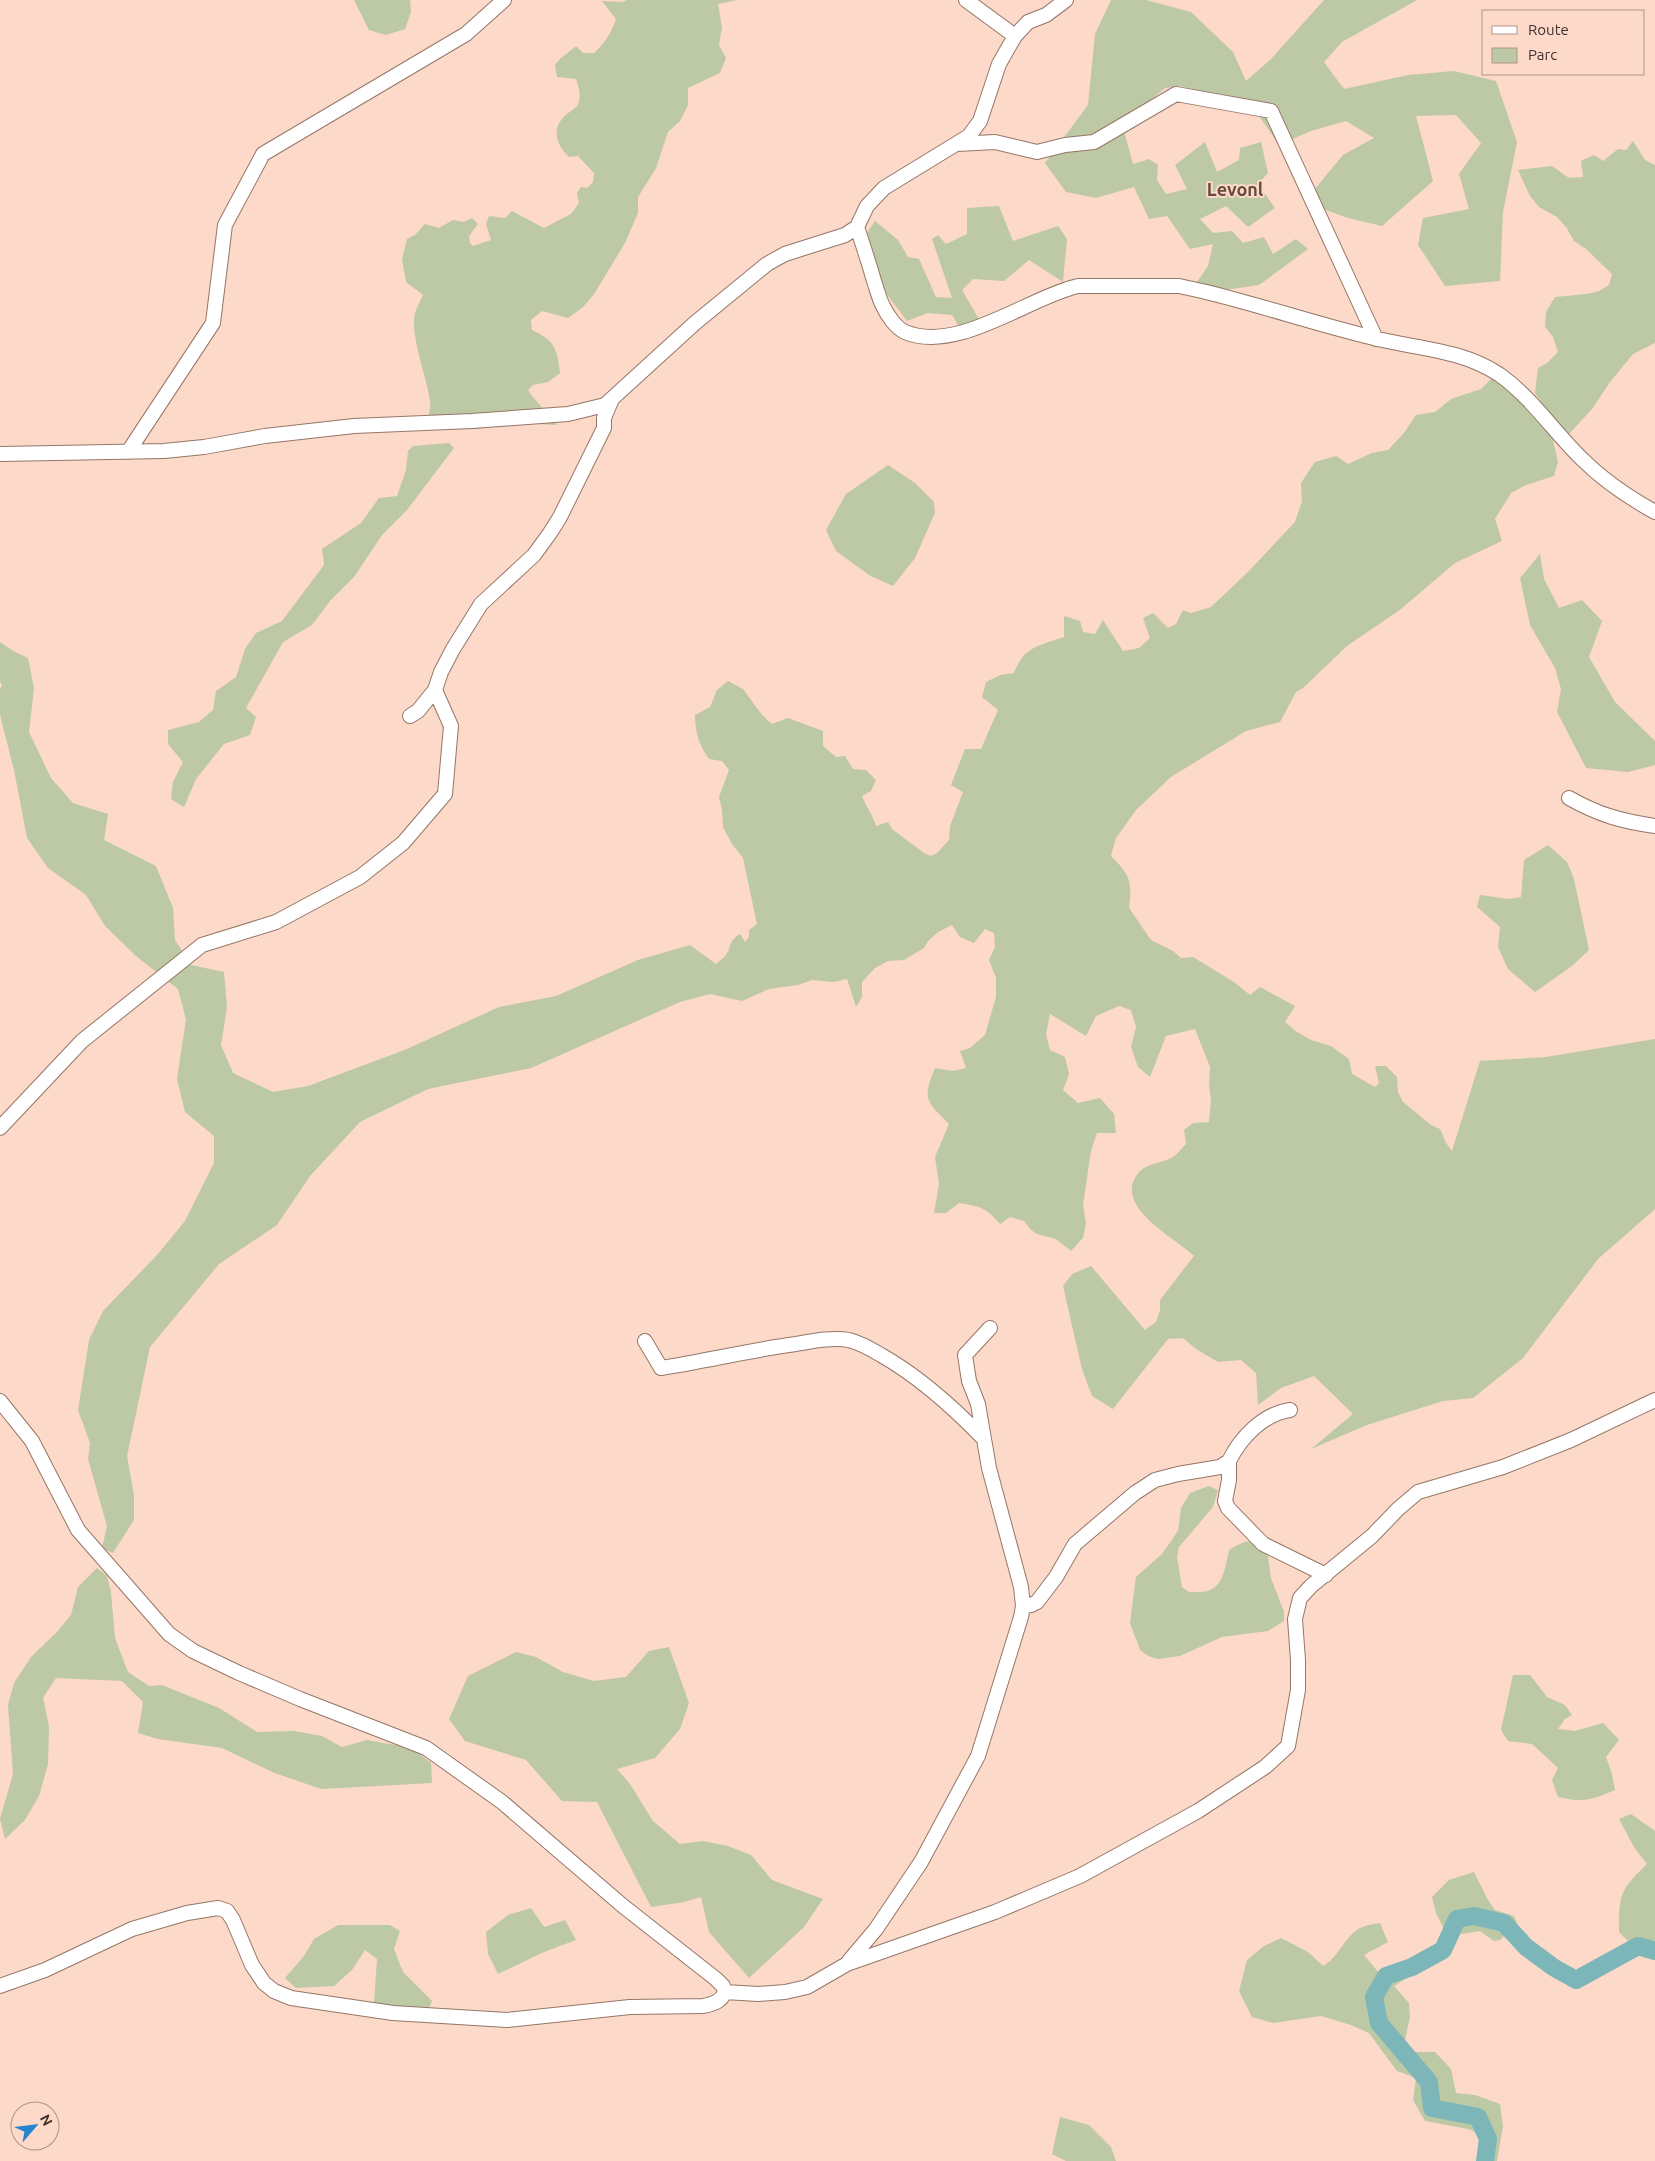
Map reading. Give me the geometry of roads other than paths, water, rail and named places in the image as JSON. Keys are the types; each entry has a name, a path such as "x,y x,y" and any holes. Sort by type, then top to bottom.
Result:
{"street":[{"path":"128,452 213,323 225,225 263,154 466,34 504,0"},
{"path":"0,454 164,451 204,447 265,436 354,426 472,421 568,414 598,408 612,399 695,323 767,264 785,254 836,239 857,227 867,206 884,188 969,136 977,126 999,64 1015,36 1028,22 1046,15 1066,0"},
{"path":"968,1 1015,36"},
{"path":"955,144 995,142 1037,152 1065,145 1094,142 1176,94 1272,111 1376,339"},
{"path":"857,227 882,306 893,322 904,332 926,336 967,331 1003,318 1064,289 1078,286 1173,286 1239,300 1376,339 1437,350 1461,356 1478,363 1500,376 1521,393 1581,458 1611,486 1655,512"},
{"path":"410,716 418,710 435,690 441,672 453,649 481,604 534,555 560,517 604,428 604,418 612,399"},
{"path":"0,1128 82,1041 202,945 276,922 360,877 403,842 445,794 451,726 435,690"},
{"path":"1569,798 1589,809 1622,821 1655,826"},
{"path":"847,1964 876,1929 921,1862 978,1756 1023,1606 1021,1586 989,1468 978,1404 969,1381 965,1355 990,1328"},
{"path":"645,1341 661,1368 759,1349 834,1339 849,1340 863,1345 893,1362 931,1389 959,1412 984,1439"},
{"path":"0,1400 32,1441 78,1530 169,1634 193,1651 239,1673 426,1748 502,1802 623,1906 716,1980 723,1986 725,1992 722,1998 714,2003 703,2006 630,2006 507,2020 393,2013 320,2004 291,1998 274,1991 264,1982 252,1966 233,1920 227,1912 218,1908 187,1913 132,1929 45,1970 0,1986"},
{"path":"725,1992 758,1994 785,1992 807,1987 847,1964 994,1912 1080,1876 1198,1811 1278,1757 1288,1746 1298,1690 1296,1607 1300,1598 1311,1586 1372,1536 1418,1492 1503,1467 1571,1440 1655,1400"},
{"path":"1023,1606 1031,1606 1037,1602 1056,1577 1075,1544 1135,1493 1155,1480 1220,1467 1229,1461 1238,1444 1245,1436 1270,1416 1280,1411 1290,1410"},
{"path":"1229,1461 1230,1480 1225,1501 1228,1508 1263,1544 1326,1575"}],"waterway":[{"path":"1485,2161 1488,2139 1478,2117 1432,2108 1429,2082 1379,2023 1374,1997 1386,1976 1412,1967 1443,1950 1457,1919 1474,1916 1504,1923 1526,1947 1553,1967 1576,1980 1638,1946 1655,1951"}],"district":[{"name":"Levonl","path":"1235,189"}]}
